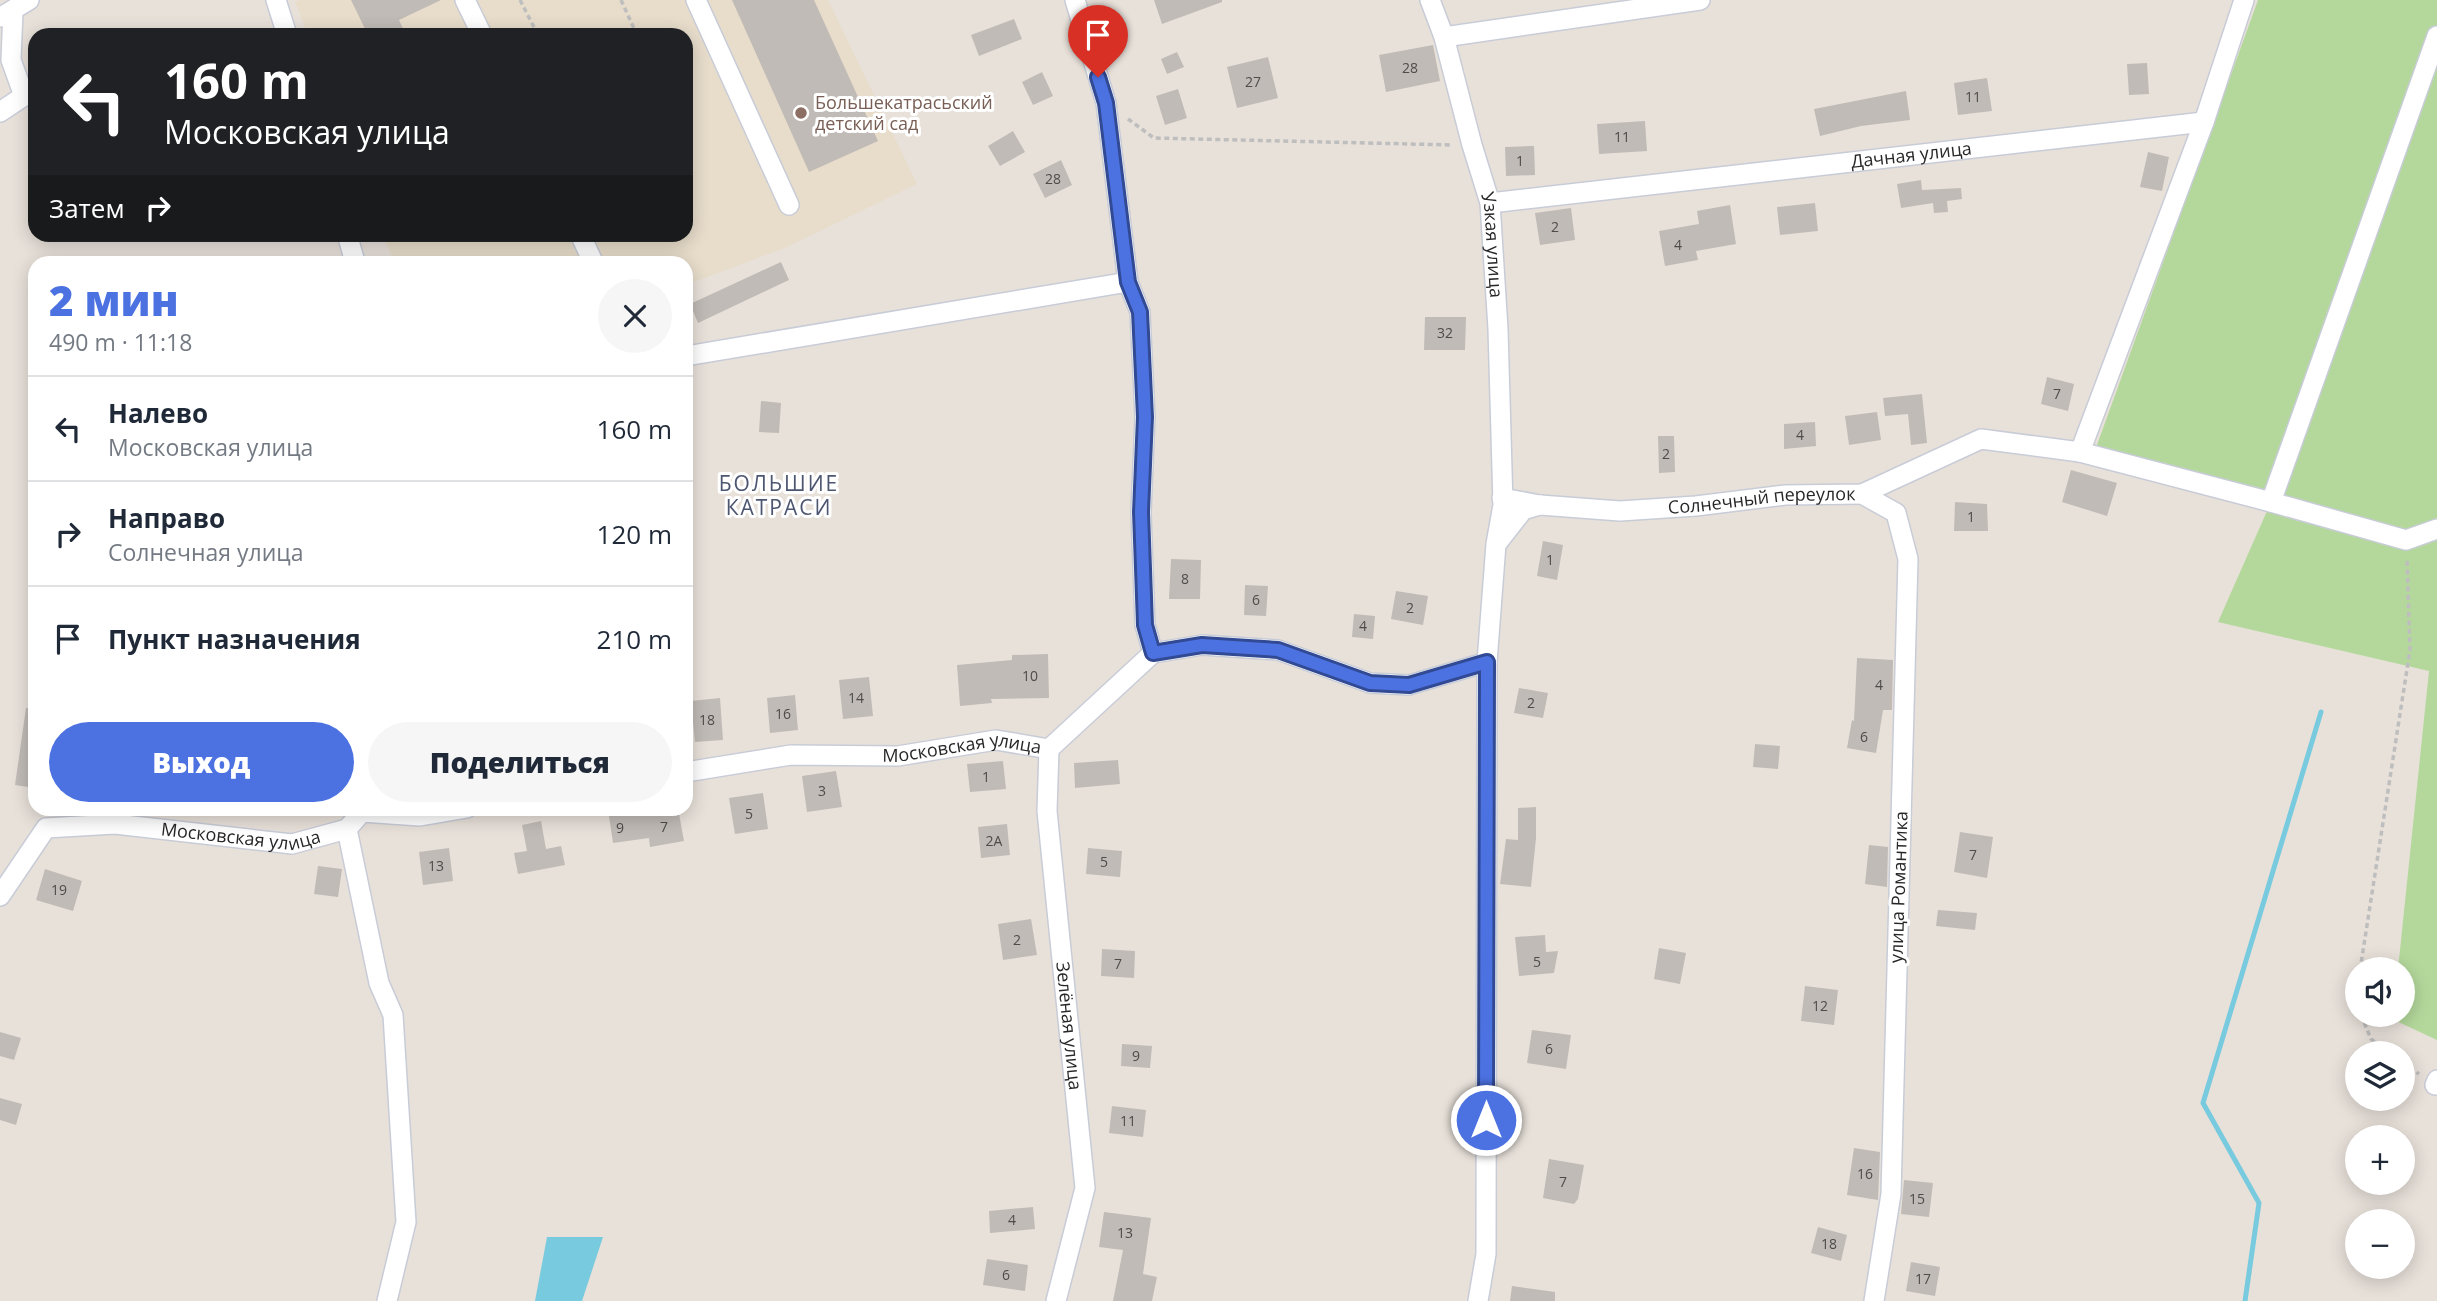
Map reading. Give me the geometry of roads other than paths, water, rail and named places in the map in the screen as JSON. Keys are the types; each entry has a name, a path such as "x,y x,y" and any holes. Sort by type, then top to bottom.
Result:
{"street":[{"path":"276,0 285,28"},
{"path":"465,0 479,28"},
{"path":"696,0 789,205"},
{"path":"1074,0 1106,103 1128,282 1140,312 1145,417 1141,512 1145,625 1153,653 1202,645 1278,650 1370,683 1409,685 1487,662"},
{"name":"Узкая улица","path":"1430,0 1444,37 1490,203 1498,329 1503,505 1496,544 1487,662 1486,1254 1478,1301"},
{"path":"1444,37 1700,0"},
{"path":"2086,454 2204,122 2244,0"},
{"path":"0,112 24,96 5,63 14,9"},
{"path":"2272,502 2437,36"},
{"name":"Дачная улица","path":"1490,203 2204,122"},
{"path":"693,355 1128,282"},
{"name":"Солнечный переулок","path":"1502,498 1540,505 1620,511 1696,506 1785,495 1862,494 1981,439 2086,454 2406,540 2437,529"},
{"name":"улица Романтика","path":"1862,494 1896,513 1908,559 1891,1194 1874,1301"},
{"path":"1496,544 1523,510 1540,505"},
{"name":"Московская улица","path":"693,771 792,755 898,756 996,740 1049,749 1153,653"},
{"name":"Зелёная улица","path":"1049,749 1047,811 1085,1188 1056,1301"},
{"name":"Московская улица","path":"0,896 46,828 115,824 292,844 347,829 357,816"},
{"path":"347,829 379,983 393,1015 406,1223 387,1301"}],"water":[{"path":"547,1237 603,1237 582,1301 535,1301"}],"waterway":[{"path":"2245,1301 2259,1203 2203,1103 2321,712"}],"place":[{"name":"Большекатрасьский детский сад","path":"801,113"}],"district":[{"name":"БОЛЬШИЕ КАТРАСИ","path":"779,496"}]}
